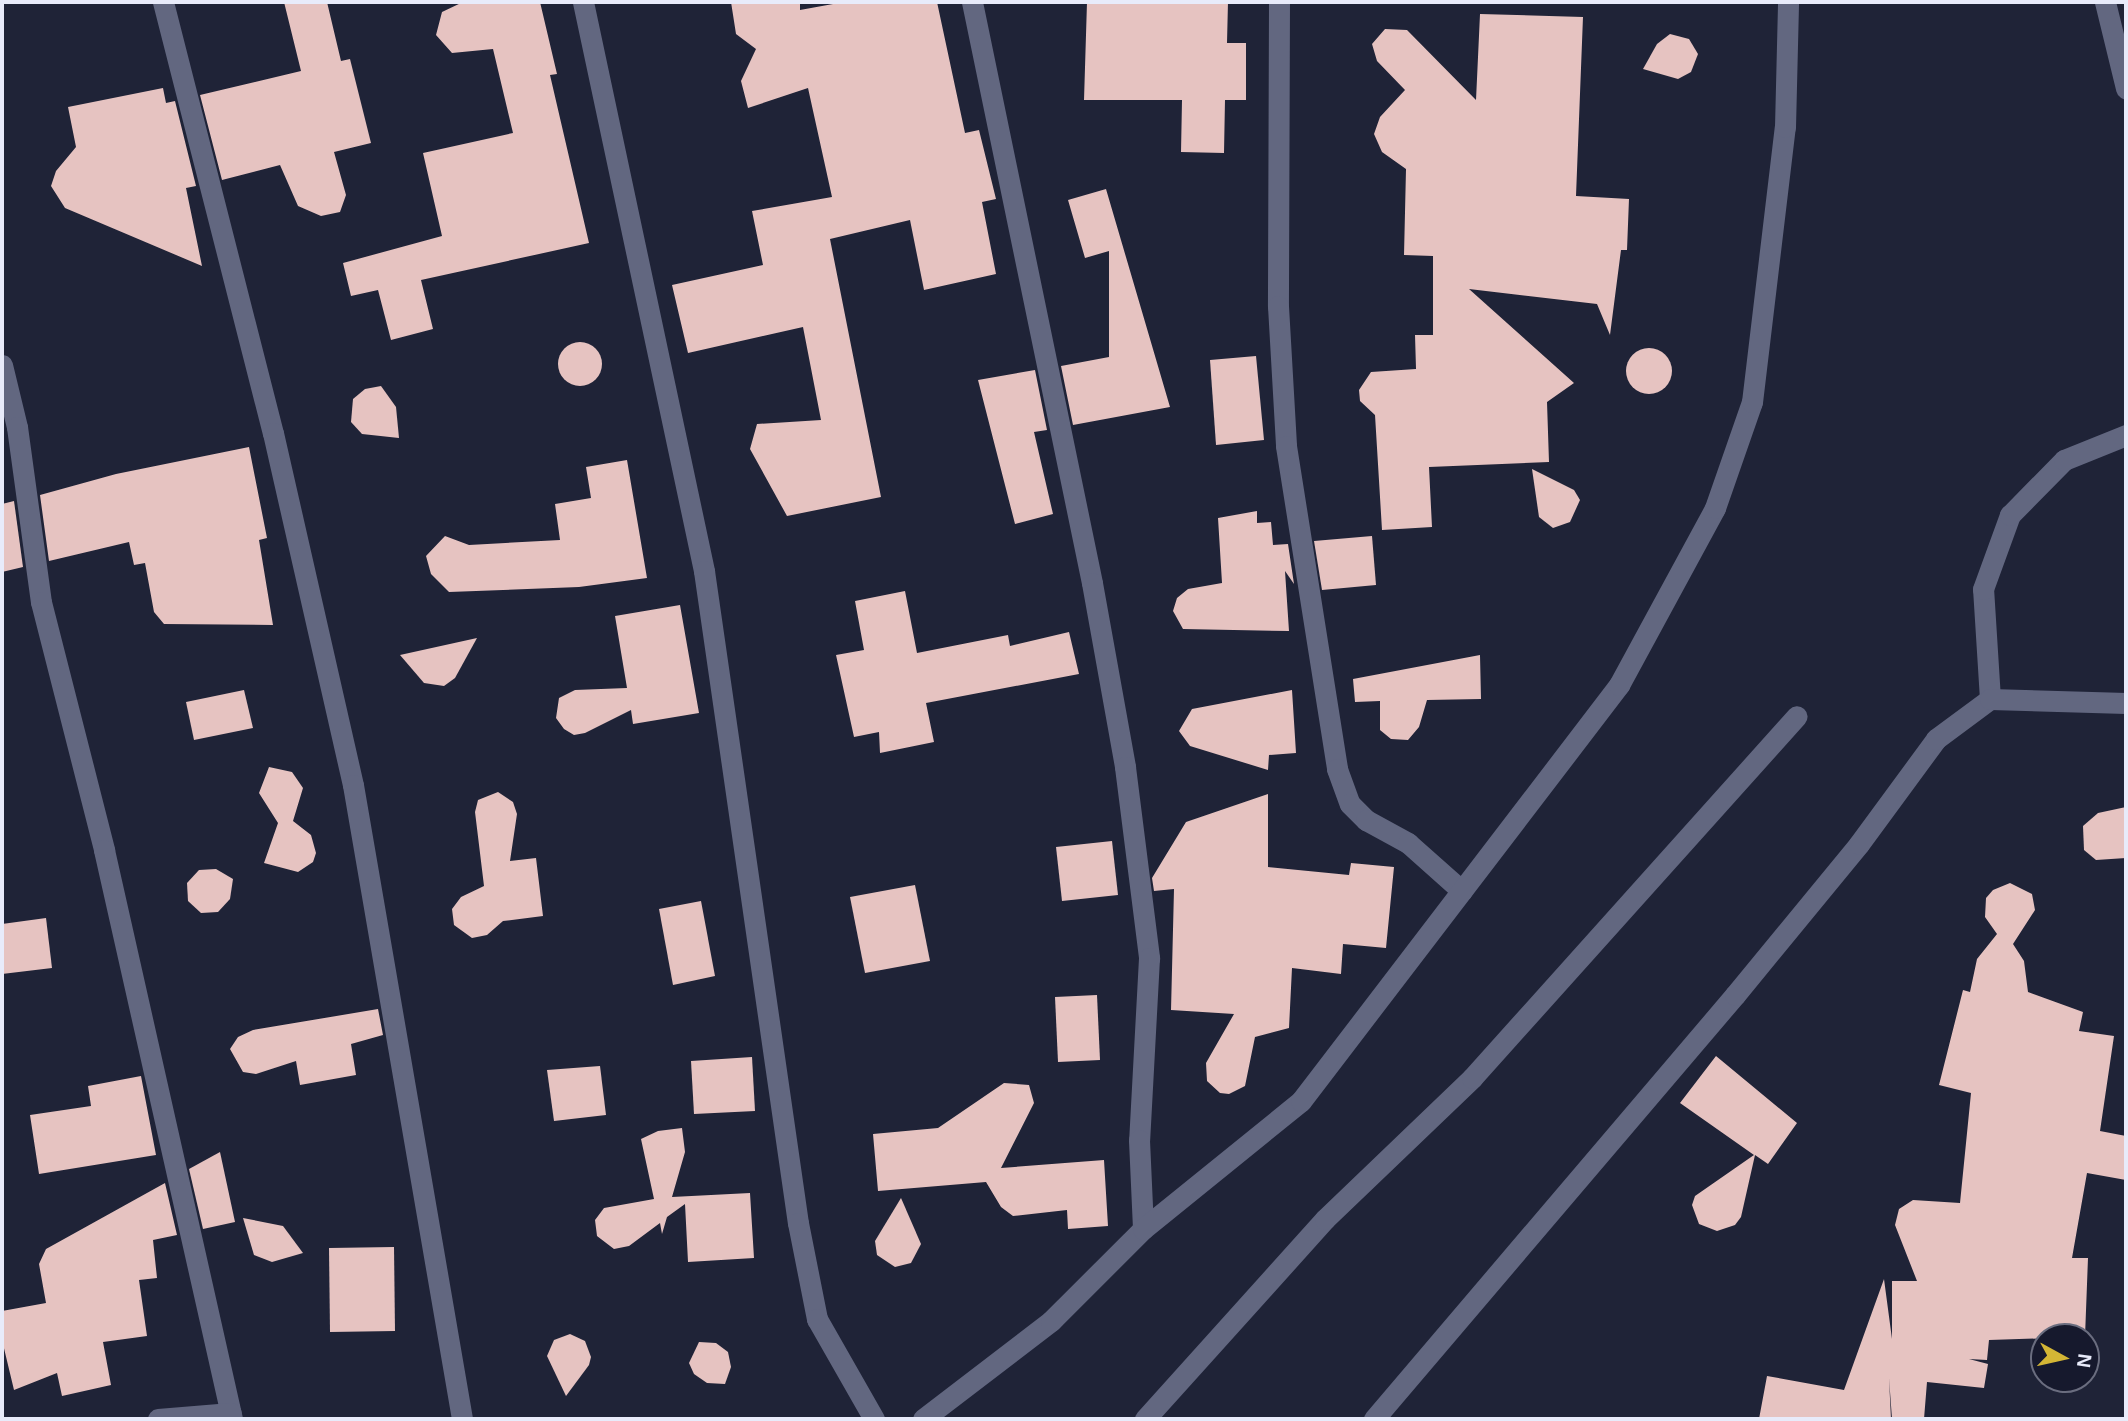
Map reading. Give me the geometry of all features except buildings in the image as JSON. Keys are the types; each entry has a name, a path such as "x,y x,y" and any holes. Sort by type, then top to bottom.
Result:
{"street":[{"path":"163,2 273,433 353,785 451,1337 462,1419"},
{"path":"583,2 704,571 798,1223 817,1319 873,1419"},
{"path":"972,2 1092,583 1125,767 1149,958 1139,1140 1143,1229"},
{"path":"1279,2 1278,306 1286,446 1337,769 1350,804 1366,821 1408,843 1462,891"},
{"path":"923,1419 1051,1321 1143,1229 1301,1101 1619,685 1715,508 1752,402 1784,127 1788,2"},
{"path":"2105,2 2126,88"},
{"path":"2,365 17,427 41,601 104,850 231,1416 158,1419"},
{"path":"1990,699 1983,589 2010,515 2064,460 2126,435"},
{"path":"1374,1419 1735,995 1859,844 1936,739 1990,699 2126,704"},
{"path":"1145,1419 1325,1219 1472,1078 1797,716"}]}
